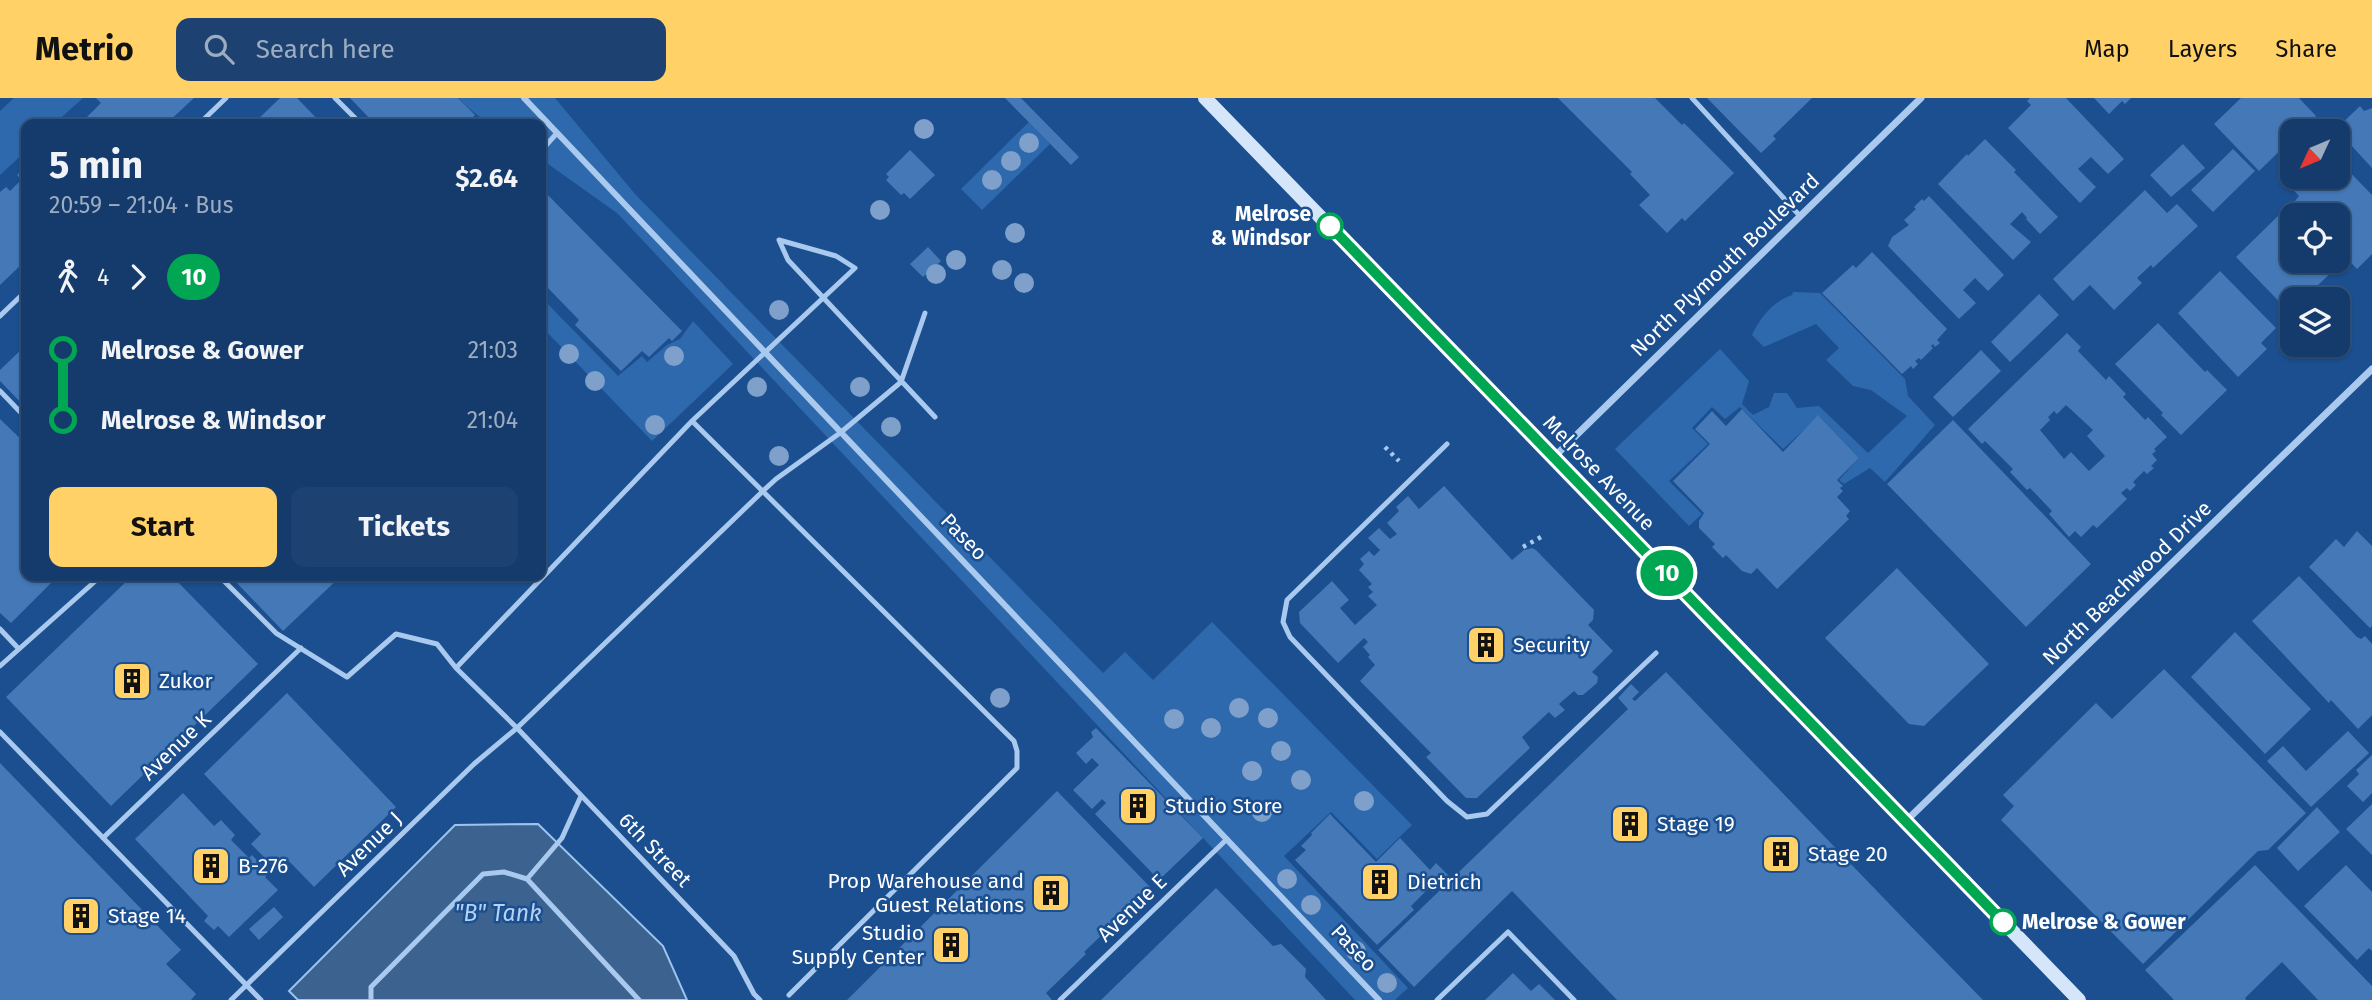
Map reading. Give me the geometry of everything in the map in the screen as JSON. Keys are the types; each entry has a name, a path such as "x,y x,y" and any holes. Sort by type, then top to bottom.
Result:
{"main road":[{"name":"Melrose Avenue","path":"1205,98 2080,1000"}],"street":[{"name":"North Plymouth Boulevard","path":"1554,457 1922,98"},
{"name":"Paseo","path":"526,99 544,119"},
{"name":"Paseo","path":"546,122 1379,1000"},
{"name":"North Beachwood Drive","path":"1906,821 2372,369"}],"lane":[{"path":"204,119 226,98"},
{"path":"335,98 356,119"},
{"path":"1692,98 1800,216"},
{"path":"546,146 557,134"},
{"path":"546,574 692,421 764,352 823,298 855,268 836,256 779,240 788,260 823,298 901,382 934,417"},
{"path":"0,316 21,296"},
{"path":"901,382 925,313"},
{"name":"Avenue J","path":"231,1000 474,764 517,728 776,479 840,433 901,382"},
{"path":"0,391 21,413"},
{"path":"692,421 1014,741 1017,751 1017,768 789,995"},
{"path":"1447,444 1287,600 1283,622 1290,637 1447,801 1468,817 1487,814 1656,653"},
{"path":"0,666 95,581"},
{"path":"224,581 276,633 348,677 396,634 436,644 456,668 539,581"},
{"path":"0,629 18,648"},
{"name":"Avenue K","path":"103,838 302,648"},
{"name":"6th Street","path":"456,668 517,728 734,956 760,1000"},
{"path":"0,732 261,1000"},
{"path":"527,879 562,838 581,796"},
{"name":"Avenue E","path":"1060,1000 1227,839"},
{"path":"371,1000 372,987 483,874 505,872 527,879 639,1000"},
{"path":"1437,1000 1508,932 1574,1000"}],"path":[{"path":"1522,547 1541,537"}],"shaded area":[{"path":"14,98 83,98 60,119 21,119 21,156 0,175 0,111"},
{"path":"459,98 555,98 635,194 1103,673 1125,652 1153,680 1212,622 1412,825 1377,859 1331,812 1284,856 1408,988 1395,1000 1355,1000 617,213 546,163 546,119 485,119"},
{"path":"1029,122 1050,144 982,210 961,189"},
{"path":"1793,292 1820,293 1905,379 1908,396 1935,425 1885,482 1870,468 1844,484 1839,480 1859,458 1819,416 1783,449 1740,407 1725,419 1712,407 1692,428 1708,444 1669,481 1702,514 1689,526 1615,449 1720,349 1749,381 1742,404 1753,415 1769,407 1774,393 1787,393 1797,408 1819,406 1868,453 1907,416 1871,390 1853,386 1826,360 1839,348 1816,324 1764,347 1752,335 1768,311"},
{"path":"546,302 618,376 642,356 647,362 667,345 680,339 693,321 733,364 652,441 546,331"}],"water":[{"name":"\"B\" Tank","path":"538,824 663,946 687,1000 298,1000 289,991 455,825"}],"building":[{"path":"96,98 194,98 171,119 85,119 101,103"},
{"path":"280,98 297,98 317,119 258,119"},
{"path":"350,98 458,98 475,115 471,119 370,119"},
{"path":"1005,98 1021,98 1079,157 1071,165"},
{"path":"1558,98 1655,98 1734,173 1685,221 1682,218 1667,233 1639,205 1650,195 1630,174 1632,172"},
{"path":"1707,98 1812,98 1773,136 1776,139 1761,153"},
{"path":"2030,98 2066,98 2124,159 2108,174 2091,157 2078,169 2096,187 2080,203 2008,128 2031,105 2027,101"},
{"path":"2094,98 2131,98 2125,104 2122,101 2109,114"},
{"path":"2241,98 2299,98 2316,116 2313,119 2280,119 2280,151 2259,171 2214,124"},
{"path":"2360,106 2364,111 2372,108 2372,168 2350,144 2350,119 2346,119"},
{"path":"1985,139 2058,217 2040,234 2022,212 2010,224 2031,242 2013,260 1938,184"},
{"path":"2183,144 2205,168 2171,197 2150,175"},
{"path":"2233,149 2255,171 2213,212 2191,190"},
{"path":"910,150 935,175 910,199 904,193 901,195 886,180 889,177 886,174"},
{"path":"2350,172 2372,195 2372,254 2357,269 2350,262 2350,203 2297,203 2295,201 2299,196 2292,189 2350,189"},
{"path":"21,180 21,265 0,285 0,192 6,187 10,191"},
{"path":"2145,190 2167,213 2177,204 2198,226 2153,268 2151,265 2137,278 2142,283 2114,310 2090,285 2073,301 2053,279"},
{"path":"546,193 682,331 672,341 669,338 649,357 642,351 621,371 575,325 579,320 546,286"},
{"path":"1929,196 2004,275 1988,291 1975,278 1963,290 1976,303 1959,319 1888,246 1892,237 1909,225 1904,220 1916,209 1914,207"},
{"path":"2279,215 2280,273 2331,273 2318,287 2280,287 2280,303 2236,257"},
{"path":"928,247 941,261 923,277 910,264"},
{"path":"1872,252 1947,329 1937,340 1940,343 1935,347 1933,344 1933,348 1921,360 1919,358 1915,361 1918,364 1913,369 1911,366 1902,374 1822,293 1853,265 1856,268"},
{"path":"2220,271 2276,328 2261,343 2267,349 2238,377 2178,313"},
{"path":"2039,294 2059,315 2010,362 1991,342"},
{"path":"2158,323 2205,372 2207,370 2227,390 2181,435 2115,364"},
{"path":"2067,333 2081,347 2078,351 2106,380 2109,376 2126,394 2123,397 2145,420 2148,417 2167,437 2154,449 2156,451 2152,454 2157,460 2151,466 2154,468 2147,474 2144,471 2133,482 2136,485 2130,491 2127,488 2121,493 2127,499 2097,528 2093,525 2081,537 2075,531 2069,537 2049,514 2052,511 2010,472 2013,469 1985,441 1982,444 1968,429","holes":["2066,405 2093,430 2087,436 2105,456 2089,471 2071,452 2064,459 2040,430 2050,420 2048,417 2054,411 2057,414"]},
{"path":"21,350 21,403 0,381 0,370"},
{"path":"1981,350 2001,371 1953,417 1933,397"},
{"path":"1742,409 1783,452 1818,415 1859,458 1837,480 1843,486 1840,488 1843,491 1837,497 1850,511 1846,516 1849,519 1777,589 1757,568 1751,574 1742,571 1726,555 1723,558 1712,547 1715,544 1699,528 1699,521 1704,513 1673,481 1710,444 1695,429 1712,411 1726,426"},
{"path":"0,419 21,439 21,581 53,581 11,623 0,613"},
{"path":"1953,420 2091,564 2026,627 1887,484"},
{"name":"Security","path":"1444,486 1512,560 1524,550 1536,550 1594,610 1593,620 1588,625 1613,651 1592,672 1598,677 1597,683 1583,695 1574,691 1559,704 1565,710 1555,718 1549,712 1522,737 1530,748 1477,798 1466,798 1426,757 1431,753 1360,681 1375,665 1363,647 1368,642 1364,638 1338,663 1300,623 1299,612 1332,581 1349,600 1340,608 1355,625 1377,605 1368,596 1373,592 1368,587 1372,584 1359,570 1364,564 1360,559 1369,551 1374,556 1380,550 1368,538 1379,528 1390,539 1397,534 1387,523 1399,511 1396,507 1408,496 1419,509"},
{"path":"2357,531 2372,546 2370,628 2309,567 2336,539 2344,547"},
{"path":"1897,568 1989,664 1924,726 1909,724 1825,638"},
{"path":"2299,576 2357,637 2361,639 2365,636 2372,644 2372,715 2358,729 2331,700 2329,703 2252,621"},
{"name":"Zukor","path":"127,581 177,581 258,664 111,806 6,697"},
{"path":"235,581 336,581 283,631"},
{"path":"2235,632 2311,709 2265,754 2191,677"},
{"path":"2164,669 2306,813 2268,850 2258,851 2143,964 2001,820 2014,806 2003,795 2096,703 2112,719"},
{"path":"1666,672 1983,1000 1617,1000 1512,891 1414,987 1378,950 1628,709 1618,698 1631,684 1639,692 1632,699 1635,701"},
{"path":"287,693 396,807 314,887 285,857 274,867 251,844 261,834 204,774"},
{"name":"Studio Store","path":"1096,728 1203,838 1159,880 1095,814 1106,803 1102,799 1092,809 1073,790 1099,765 1092,758 1086,764 1076,753 1093,737 1091,732"},
{"path":"2348,731 2369,753 2311,807 2267,761 2283,746 2306,771"},
{"path":"2372,755 2372,793 2363,802 2347,786 2359,774 2356,770"},
{"path":"0,763 181,950 166,964 196,994 191,1000 0,1000"},
{"name":"Prop Warehouse and Guest Relations","path":"1057,791 1151,888 1084,952 1086,954 1046,993 1052,1000 847,1000"},
{"name":"B-276","path":"183,793 214,826 221,820 235,835 231,840 249,858 252,855 269,873 265,877 278,890 229,937 218,926 214,930 204,921 208,916 135,839"},
{"path":"2372,804 2372,855 2346,829"},
{"path":"2317,807 2340,832 2298,871 2277,848"},
{"name":"Dietrich","path":"1330,814 1376,862 1400,838 1430,870 1436,863 1449,876 1433,892 1429,888 1411,906 1414,910 1377,945 1295,860 1306,850 1301,846"},
{"path":"2255,865 2372,986 2372,1000 2318,1000 2282,962 2245,998 2246,1000 2174,1000 2145,970"},
{"path":"2346,865 2372,892 2372,951 2369,948 2357,960 2304,906"},
{"path":"1216,888 1273,946 1281,944 1306,969 1305,977 1326,1000 1101,1000"},
{"path":"274,907 283,917 259,940 249,929"},
{"path":"1513,973 1531,991 1539,984 1555,1000 1485,1000"}],"bus line":[{"name":"10","path":"1330,226 2003,922"}],"place":[{"name":"Melrose & Windsor","path":"1330,226"},
{"name":"Security","path":"1486,645"},
{"name":"Zukor","path":"132,681"},
{"name":"Studio Store","path":"1138,806"},
{"name":"Stage 19","path":"1630,824"},
{"name":"Stage 20","path":"1781,854"},
{"name":"B-276","path":"211,866"},
{"name":"Dietrich","path":"1380,882"},
{"name":"Prop Warehouse and Guest Relations","path":"1051,893"},
{"name":"Stage 14","path":"81,916"},
{"name":"Melrose & Gower","path":"2003,922"},
{"name":"Studio Supply Center","path":"951,945"}]}
